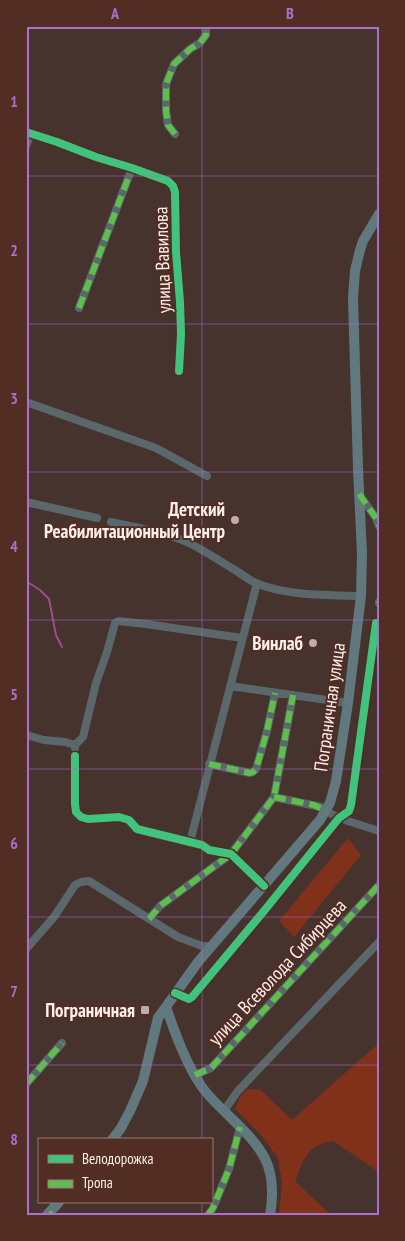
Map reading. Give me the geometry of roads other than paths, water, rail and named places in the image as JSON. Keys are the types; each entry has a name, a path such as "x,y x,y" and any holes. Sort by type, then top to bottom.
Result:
{"main road":[{"name":"Пограничная улица","path":"114,1138 121,1128 138,1095 146,1073 158,1018 211,946 313,829 326,811 333,795 348,703 360,596 362,554 353,323 355,271 363,241 379,214"},
{"path":"166,1007 195,1075 207,1093 254,1141 267,1161 272,1180 270,1215"},
{"path":"49,1214 57,1204"}],"street":[{"path":"175,134 168,125 166,84 174,64 190,49 200,43 206,35 206,26"},
{"name":"улица Вавилова","path":"26,146 28,133 168,181 173,186 176,192 176,252 180,302 179,371"},
{"path":"79,308 132,168"},
{"path":"26,402 156,448 207,476"},
{"path":"359,494 376,518 379,526"},
{"path":"26,502 97,518"},
{"path":"112,522 161,533 188,543 257,584 277,590 360,596"},
{"path":"190,842 257,584"},
{"path":"242,638 146,624 118,621 115,623 96,683 83,737 75,750 75,804 76,812 81,817 88,819 119,817 129,820 136,829 202,845 209,850 231,854 264,886"},
{"path":"175,993 189,998 192,997 339,818 349,811 376,623"},
{"path":"230,686 348,703"},
{"path":"209,764 250,773 256,769 275,693"},
{"path":"149,919 160,906 231,854 274,797 293,695"},
{"path":"26,735 75,750"},
{"path":"274,797 314,806 339,818 379,831"},
{"path":"26,949 54,917 75,885 89,881 185,941 202,946 211,946"},
{"name":"улица Всеволода Сибирцева","path":"195,1075 211,1068 379,885"},
{"path":"224,1111 238,1092 379,942"},
{"path":"26,1084 62,1043"},
{"path":"208,1215 213,1208 229,1169 240,1127"}],"waterway":[{"path":"26,581 40,590 49,599 56,635 62,647"}],"place":[{"name":"Детский Реабилитационный Центр","path":"235,520"},
{"name":"Винлаб","path":"313,643"},
{"name":"Пограничная","path":"145,1010"}]}
